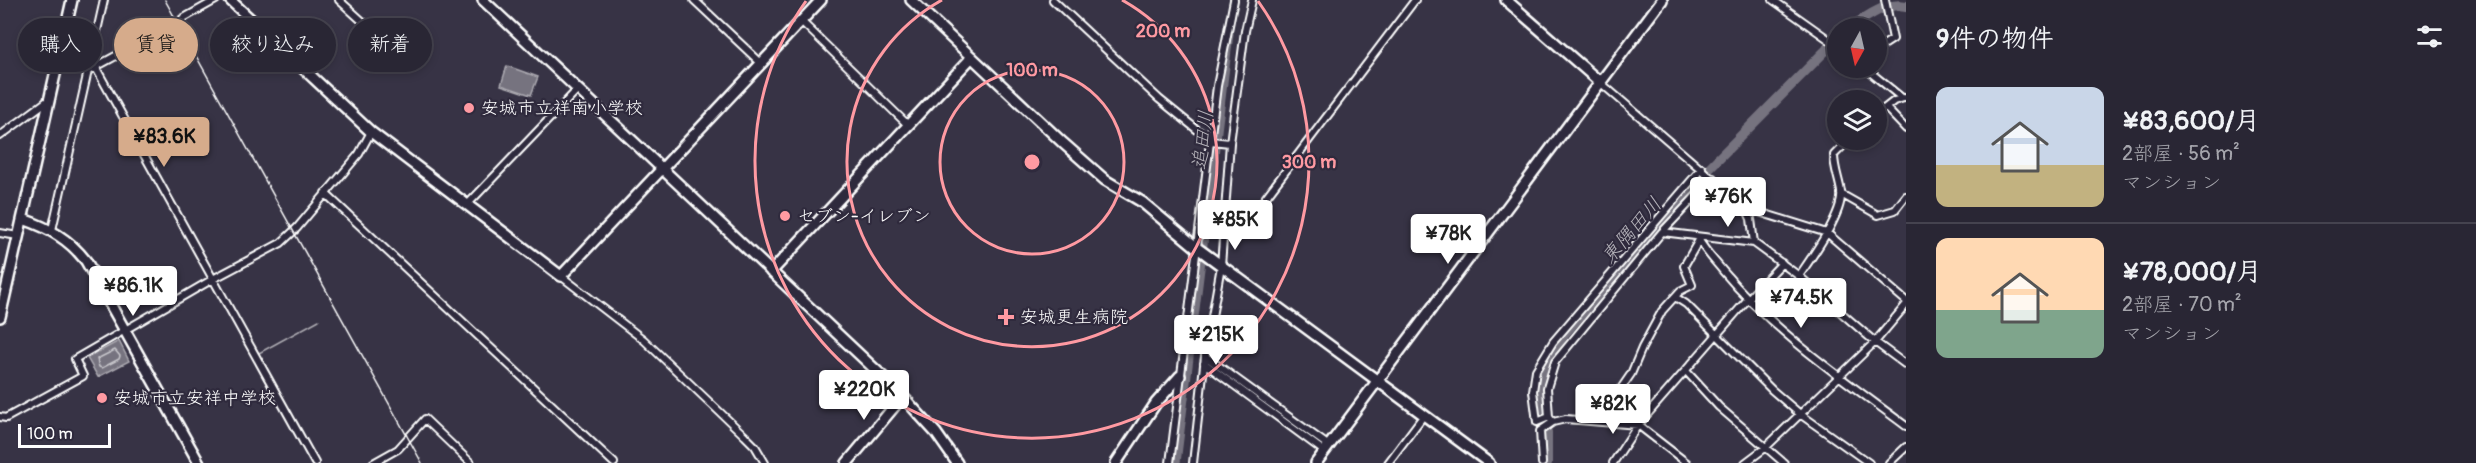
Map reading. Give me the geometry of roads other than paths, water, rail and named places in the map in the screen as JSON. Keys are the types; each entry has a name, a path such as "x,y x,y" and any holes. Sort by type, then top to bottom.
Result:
{"street":[{"path":"68,18 72,0"},
{"path":"100,18 104,0"},
{"path":"184,18 216,0"},
{"path":"230,0 371,132 644,340 755,446 765,463"},
{"path":"339,0 359,18"},
{"path":"483,0 903,396 936,433 957,463"},
{"path":"694,0 762,64"},
{"path":"561,276 821,0"},
{"path":"911,0 1105,180 1142,202 1197,248 1489,463"},
{"path":"1053,0 1160,99 1215,141 1230,144"},
{"path":"1169,463 1197,248 1215,141 1217,86 1234,0"},
{"path":"1192,463 1205,359 1221,266 1230,144 1245,32 1252,0"},
{"path":"1225,233 1233,233 1247,222 1415,0"},
{"path":"1506,0 1746,208 1751,219 1754,243"},
{"path":"1316,463 1662,0"},
{"path":"1773,0 1827,40"},
{"path":"1885,0 1893,39 1887,43"},
{"path":"801,21 908,125"},
{"path":"771,272 972,57"},
{"path":"0,313 4,276 23,219 56,72"},
{"path":"52,230 88,72"},
{"path":"98,72 315,463"},
{"path":"1878,78 1904,98 1887,107"},
{"path":"468,204 577,90"},
{"path":"0,136 51,98"},
{"path":"1887,109 1906,129"},
{"path":"0,417 6,418 83,376 75,359 213,279 281,243 297,228 359,154 371,132"},
{"path":"1799,276 1827,232 1840,203 1841,194 1834,168 1834,154 1838,150"},
{"path":"1687,463 1638,425 1566,419 1536,422 1533,391 1536,370 1553,342 1702,169"},
{"path":"1551,420 1547,388 1555,362 1662,232 1713,178"},
{"path":"325,193 614,463"},
{"path":"1841,194 1878,215 1895,210 1904,201"},
{"path":"1746,208 1827,232 1906,301"},
{"path":"23,219 52,230 78,250 86,261 199,463"},
{"path":"1662,232 1699,239 1754,243 1799,276 1875,342 1906,365"},
{"path":"0,233 18,236"},
{"path":"1590,420 1620,390 1631,374 1662,311 1675,297 1692,285 1684,266 1699,239"},
{"path":"1699,239 1747,300 1839,376 1906,426"},
{"path":"1613,463 1638,425 1782,263"},
{"path":"1675,297 1686,304 1772,390 1800,414 1869,463"},
{"path":"1745,463 1765,448 1875,342 1906,305"},
{"path":"1205,359 1327,449"},
{"path":"1686,371 1719,407 1784,463"},
{"path":"1116,463 1156,403 1180,376"},
{"path":"847,463 903,396"},
{"path":"1388,463 1424,415"},
{"path":"373,463 398,449 425,420 471,463"},
{"path":"1542,463 1540,431 1551,420"},
{"path":"1889,463 1906,447"}],"water":[{"path":"507,66 538,77 531,95 501,85"},
{"path":"119,341 129,361 98,377 87,358"}],"waterway":[{"name":"東隅田川","path":"1864,18 1883,8 1906,6"},
{"name":"追田川","path":"1177,463 1230,34"},
{"name":"東隅田川","path":"1543,414 1542,370 1564,334 1710,167 1827,49"},
{"path":"259,353 319,320"},
{"name":"東隅田川","path":"1547,432 1547,463"}],"railway":[{"path":"165,0 422,463"}],"place":[{"name":"安城市立祥南小学校","path":"469,108"},
{"name":"セブン-イレブン","path":"785,216"},
{"name":"安城更生病院","path":"1006,317"},
{"name":"安城市立安祥中学校","path":"102,398"}]}
